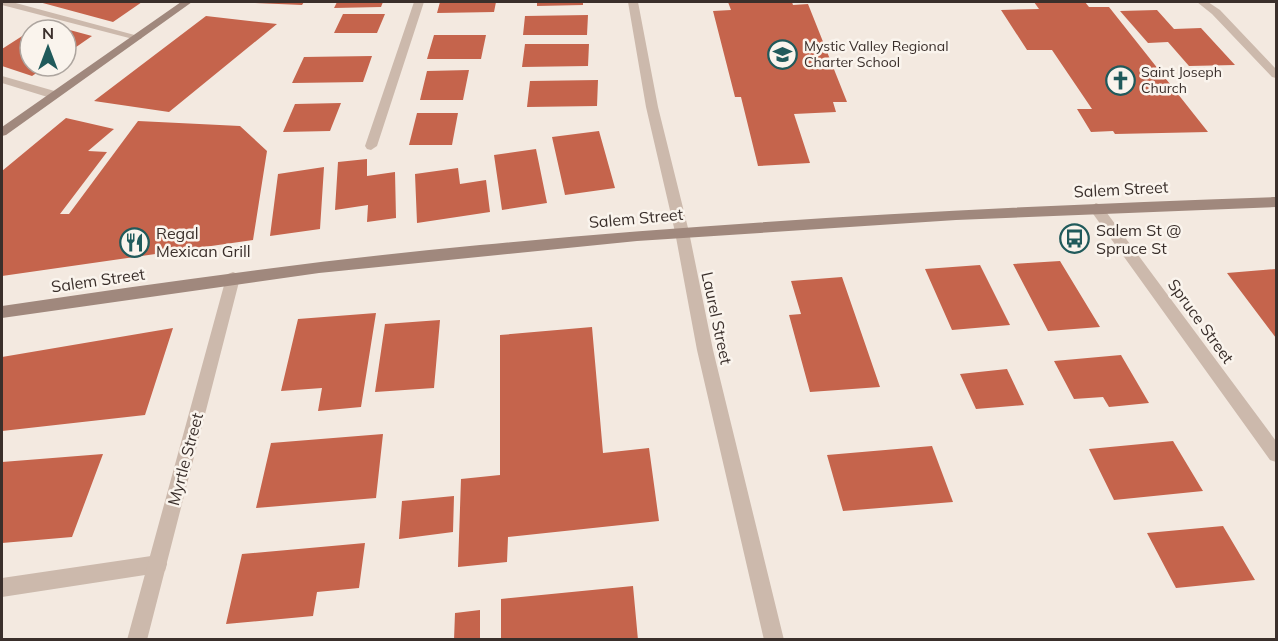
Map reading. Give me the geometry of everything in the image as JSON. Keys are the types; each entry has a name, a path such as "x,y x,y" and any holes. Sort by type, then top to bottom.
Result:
{"main road":[{"path":"2,132 187,2"},
{"name":"Salem Street","path":"2,312 331,265 682,232 845,219 1276,202"}],"street":[{"path":"2,2 137,37"},
{"path":"371,146 419,2"},
{"name":"Laurel Street","path":"633,2 652,107 682,232 705,350 774,639"},
{"path":"1202,2 1230,26 1276,75"},
{"path":"2,79 54,96"},
{"name":"Spruce Street","path":"1096,208 1276,454"},
{"name":"Myrtle Street","path":"137,639 233,278"},
{"path":"2,588 158,564"}],"building":[{"path":"39,2 142,2 113,22"},
{"path":"255,2 304,2 302,5"},
{"path":"337,2 383,2 381,7 334,8"},
{"path":"440,2 496,2 494,12 437,13"},
{"path":"537,2 583,2 583,5 537,6"},
{"path":"728,2 808,4 847,102 833,102 836,112 794,114 810,163 758,166 741,97 735,97 713,11 731,10"},
{"name":"Saint Joseph Church","path":"1034,2 1085,2 1089,7 1109,7 1208,132 1115,134 1113,131 1091,132 1077,109 1092,109 1052,50 1027,50 1001,10 1039,9"},
{"path":"1157,10 1174,29 1201,28 1235,65 1189,66 1168,42 1148,43 1120,11"},
{"path":"343,14 385,14 377,33 334,33"},
{"path":"588,15 587,35 523,35 525,16"},
{"path":"206,16 277,24 169,112 94,101"},
{"path":"78,32 92,36 78,46"},
{"path":"434,35 486,35 481,59 427,59"},
{"path":"18,39 18,71 2,66 2,49"},
{"path":"525,44 589,44 588,66 522,67"},
{"path":"372,56 363,82 292,83 304,57"},
{"path":"469,70 463,100 420,100 427,71"},
{"path":"598,80 597,106 527,107 530,81"},
{"path":"341,103 330,131 283,132 295,104"},
{"path":"417,113 458,113 452,145 409,145"},
{"path":"66,118 114,129 88,151 107,152 60,214 69,214 138,121 240,126 267,151 253,240 2,276 2,171"},
{"path":"599,131 615,188 565,195 552,137"},
{"path":"536,149 547,203 502,210 494,155"},
{"path":"367,159 367,176 395,172 396,218 367,222 368,205 335,210 338,162"},
{"path":"324,167 320,229 270,236 278,174"},
{"path":"458,168 460,184 486,180 490,212 417,223 415,174"},
{"path":"1060,261 1100,327 1048,331 1013,264"},
{"path":"980,265 1010,325 952,330 925,269"},
{"path":"1276,269 1276,338 1227,273"},
{"path":"842,277 880,387 810,392 789,315 801,314 791,281"},
{"path":"376,313 361,407 318,411 322,388 281,391 298,319"},
{"path":"440,320 434,388 375,392 385,324"},
{"path":"592,327 603,453 649,448 659,521 508,537 507,562 458,567 461,479 500,475 500,335"},
{"path":"173,328 145,415 2,431 2,357"},
{"path":"1121,355 1149,403 1109,407 1103,397 1074,399 1054,361"},
{"path":"1007,369 1024,405 976,409 960,374"},
{"path":"383,434 376,498 256,508 271,443"},
{"path":"1173,441 1203,491 1114,500 1089,449"},
{"path":"932,446 953,502 843,511 827,455"},
{"path":"103,454 72,537 2,543 2,462"},
{"path":"454,496 453,532 399,539 402,501"},
{"path":"1223,526 1255,580 1176,588 1147,533"},
{"path":"365,543 359,588 317,592 313,616 226,624 242,554"},
{"path":"633,586 638,640 501,640 501,599"},
{"path":"480,610 480,640 454,640 455,613"}],"place":[{"name":"Mystic Valley Regional Charter School","path":"783,54"},
{"name":"Saint Joseph Church","path":"1120,80"},
{"name":"Salem St @ Spruce St","path":"1075,239"},
{"name":"Regal Mexican Grill","path":"135,242"}]}
